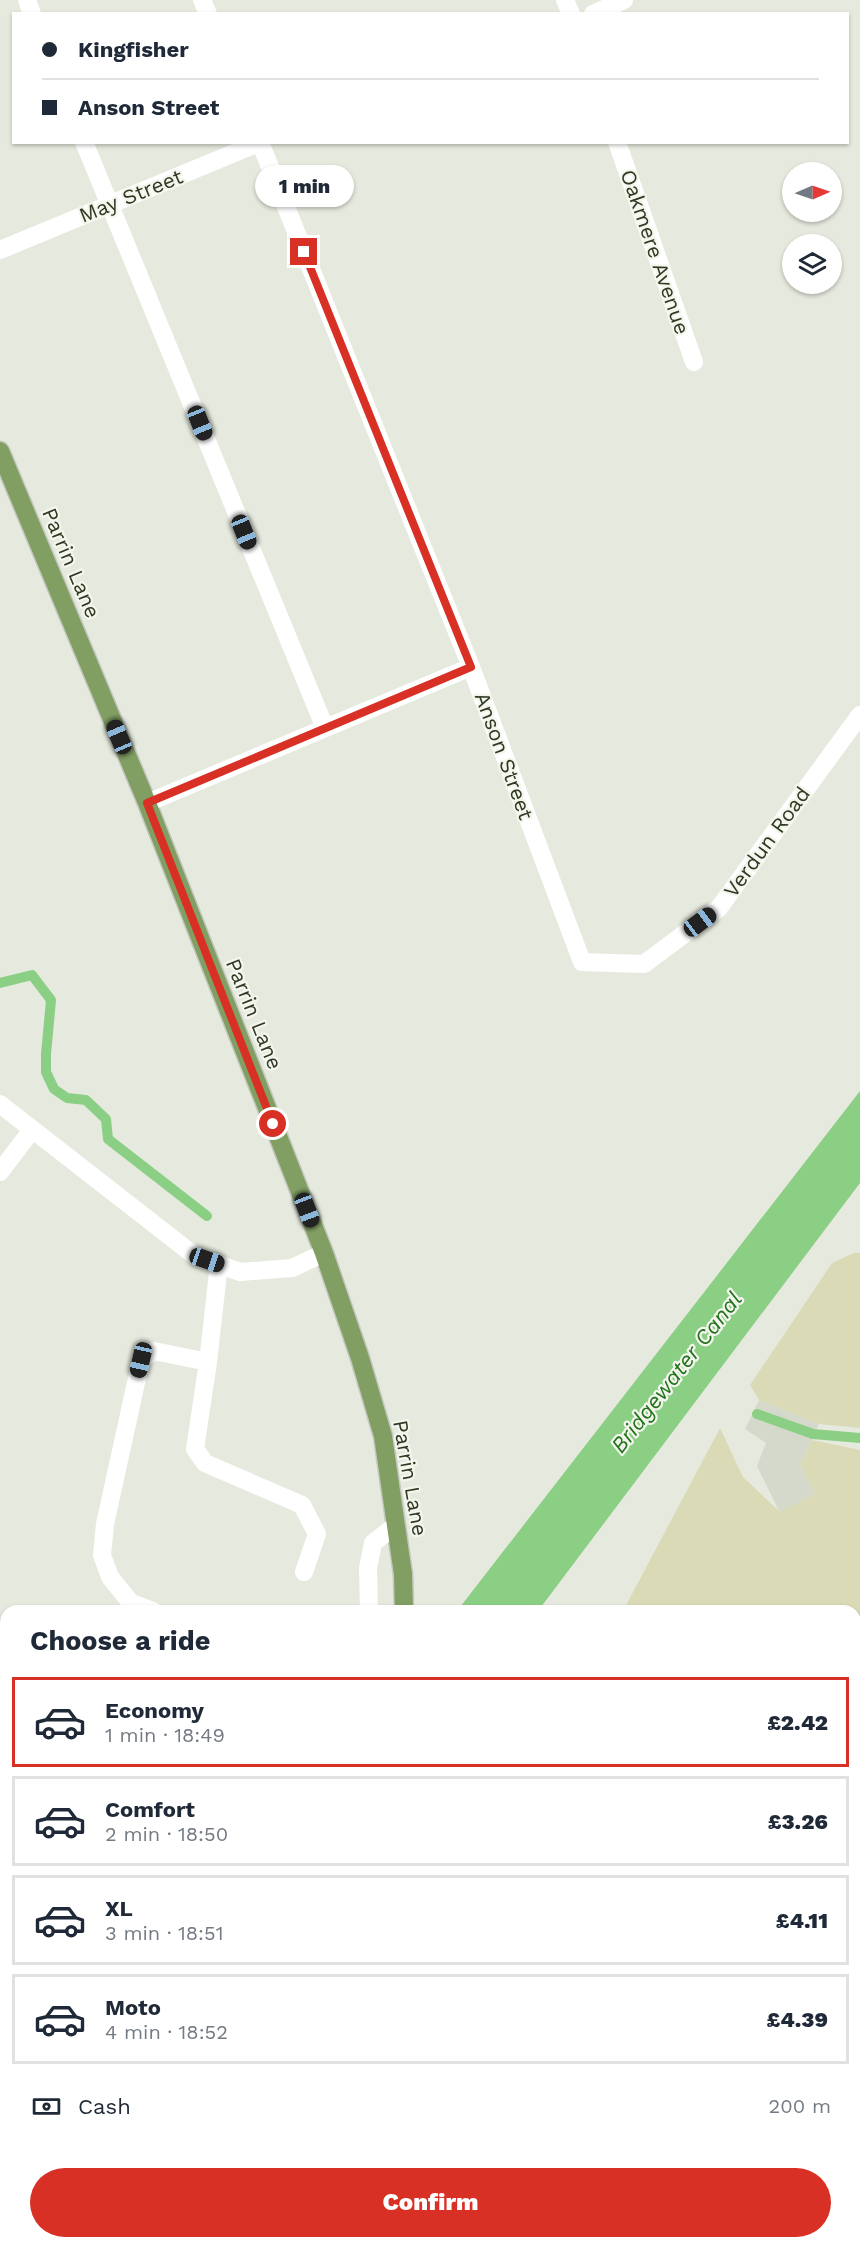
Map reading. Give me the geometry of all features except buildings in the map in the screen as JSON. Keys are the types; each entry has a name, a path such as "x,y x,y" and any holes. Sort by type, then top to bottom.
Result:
{"main road":[{"name":"Parrin Lane","path":"0,451 147,803 325,1255 360,1358 383,1436 402,1574 404,1605"}],"street":[{"path":"597,12 624,0"},
{"path":"85,144 325,728"},
{"name":"May Street","path":"0,250 259,144"},
{"name":"Anson Street","path":"261,144 471,667 559,902"},
{"name":"Oakmere Avenue","path":"617,144 694,362"},
{"path":"147,803 471,667"},
{"name":"Verdun Road","path":"559,902 582,962 644,964 719,908 860,716"},
{"path":"0,1104 195,1256 240,1272 292,1268 325,1255"},
{"path":"0,1172 32,1131"},
{"path":"219,1264 195,1449 205,1462 302,1505 316,1534 304,1572"},
{"path":"136,1605 131,1603 110,1577 102,1555 107,1513 141,1360 153,1351 208,1362"},
{"path":"369,1605 368,1568 374,1543 396,1525"}],"shaded area":[{"path":"854,1253 860,1253 860,1428 819,1424 759,1400 750,1385 832,1263"},
{"path":"759,1400 819,1424 800,1466 815,1494 780,1513 757,1466 766,1443 745,1429"},
{"path":"720,1428 743,1477 780,1512 815,1494 800,1466 812,1440 860,1450 860,1605 626,1605"}],"water":[{"name":"Bridgewater Canal","path":"860,1091 860,1183 543,1605 462,1605"}],"waterway":[{"path":"0,983 32,975 51,1000 46,1072 54,1089 67,1098 86,1100 106,1119 108,1139 207,1216"},
{"path":"757,1414 813,1434 860,1438"}],"route":[{"path":"273,1124 147,803 471,667 304,252"}]}
